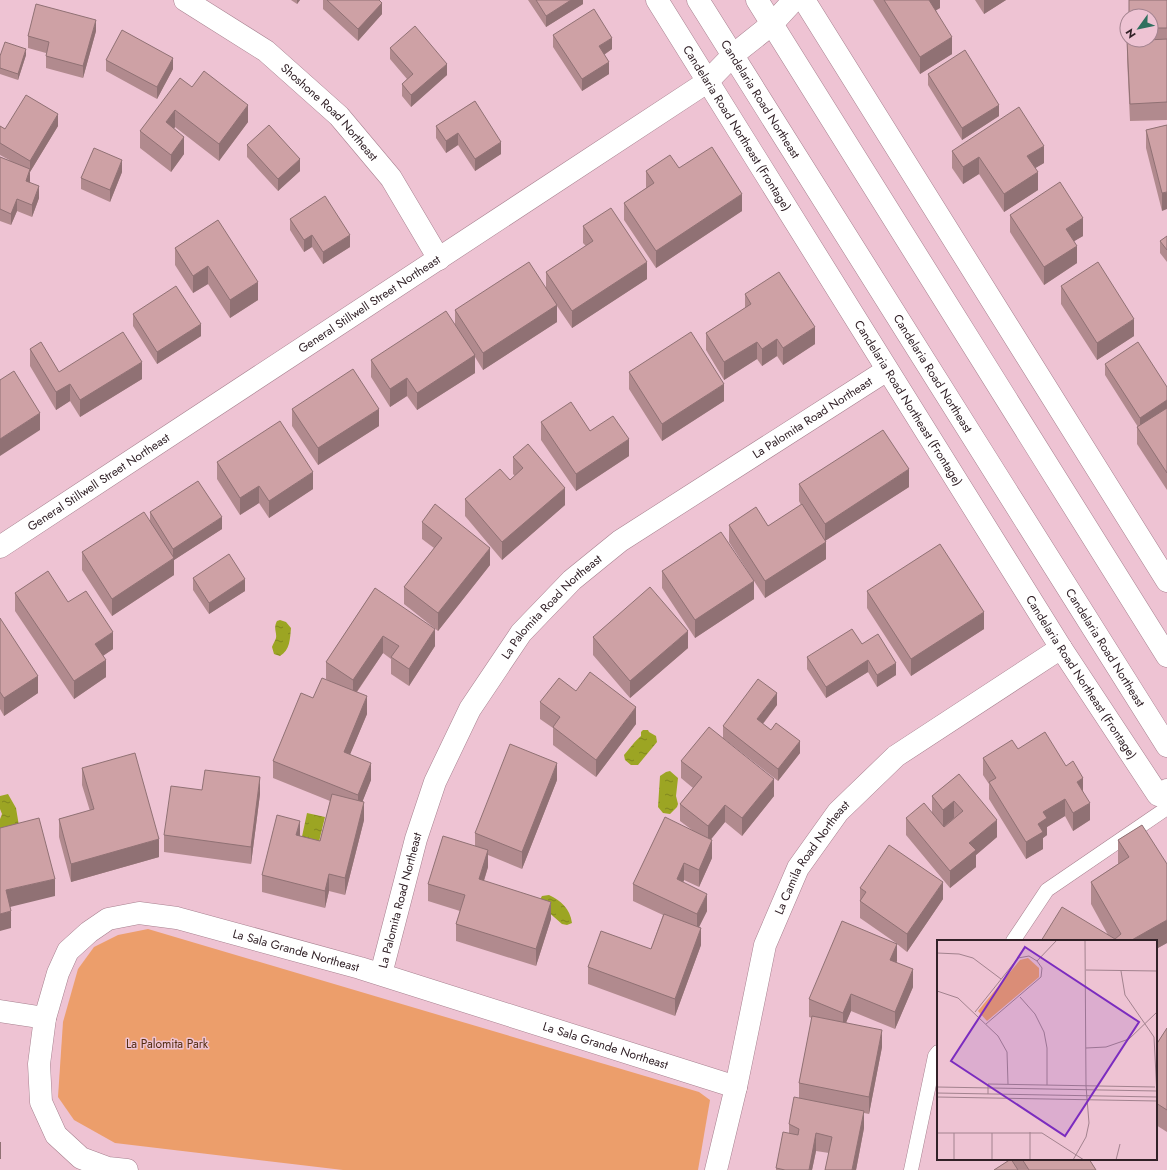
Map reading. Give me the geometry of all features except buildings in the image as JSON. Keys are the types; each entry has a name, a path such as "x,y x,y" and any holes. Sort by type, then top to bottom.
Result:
{"street":[{"name":"Shoshone Road Northeast","path":"185,0 266,51 339,116 391,178 440,259"},
{"name":"Candelaria Road Northeast (Frontage)","path":"657,0 1061,648 1165,800"},
{"name":"Candelaria Road Northeast","path":"698,0 1167,746"},
{"path":"757,0 1167,656"},
{"name":"General Stillwell Street Northeast","path":"0,547 708,82 733,55 772,24 794,0"},
{"path":"804,0 1167,581"},
{"name":"La Palomita Road Northeast","path":"382,974 416,839 435,782 470,709 521,633 572,580 620,540 887,370"},
{"name":"La Camila Road Northeast","path":"716,1170 736,1087 765,945 798,868 838,812 896,756 1061,648"},
{"name":"La Sala Grande Northeast","path":"127,1170 108,1168 80,1158 56,1135 41,1102 39,1064 45,1018 58,973 68,951 89,932 108,918 140,914 177,918 382,974 736,1087"},
{"path":"0,1011 45,1018"}],"lane":[{"path":"1014,940 1047,890 1165,800"},
{"path":"911,1170 935,1056 937,1053"}],"green space":[{"name":"La Palomita Park","path":"148,929 699,1092 710,1100 698,1170 343,1170 115,1143 74,1120 58,1097 63,1022 78,969 94,947 118,935"}],"water":[{"path":"280,620 286,622 291,628 288,647 280,656 274,654 272,647 276,638 276,623"},
{"path":"643,730 648,730 656,736 657,742 638,765 631,765 625,760 624,755 641,736 641,732"},
{"path":"670,771 678,778 676,796 678,804 670,814 663,813 658,807 660,776"},
{"path":"8,794 16,808 19,826 0,829 0,819 2,814 0,809 0,796"},
{"path":"307,813 325,817 317,850 300,846"},
{"path":"549,895 567,909 572,923 567,925 562,924 538,903 542,896"}]}
